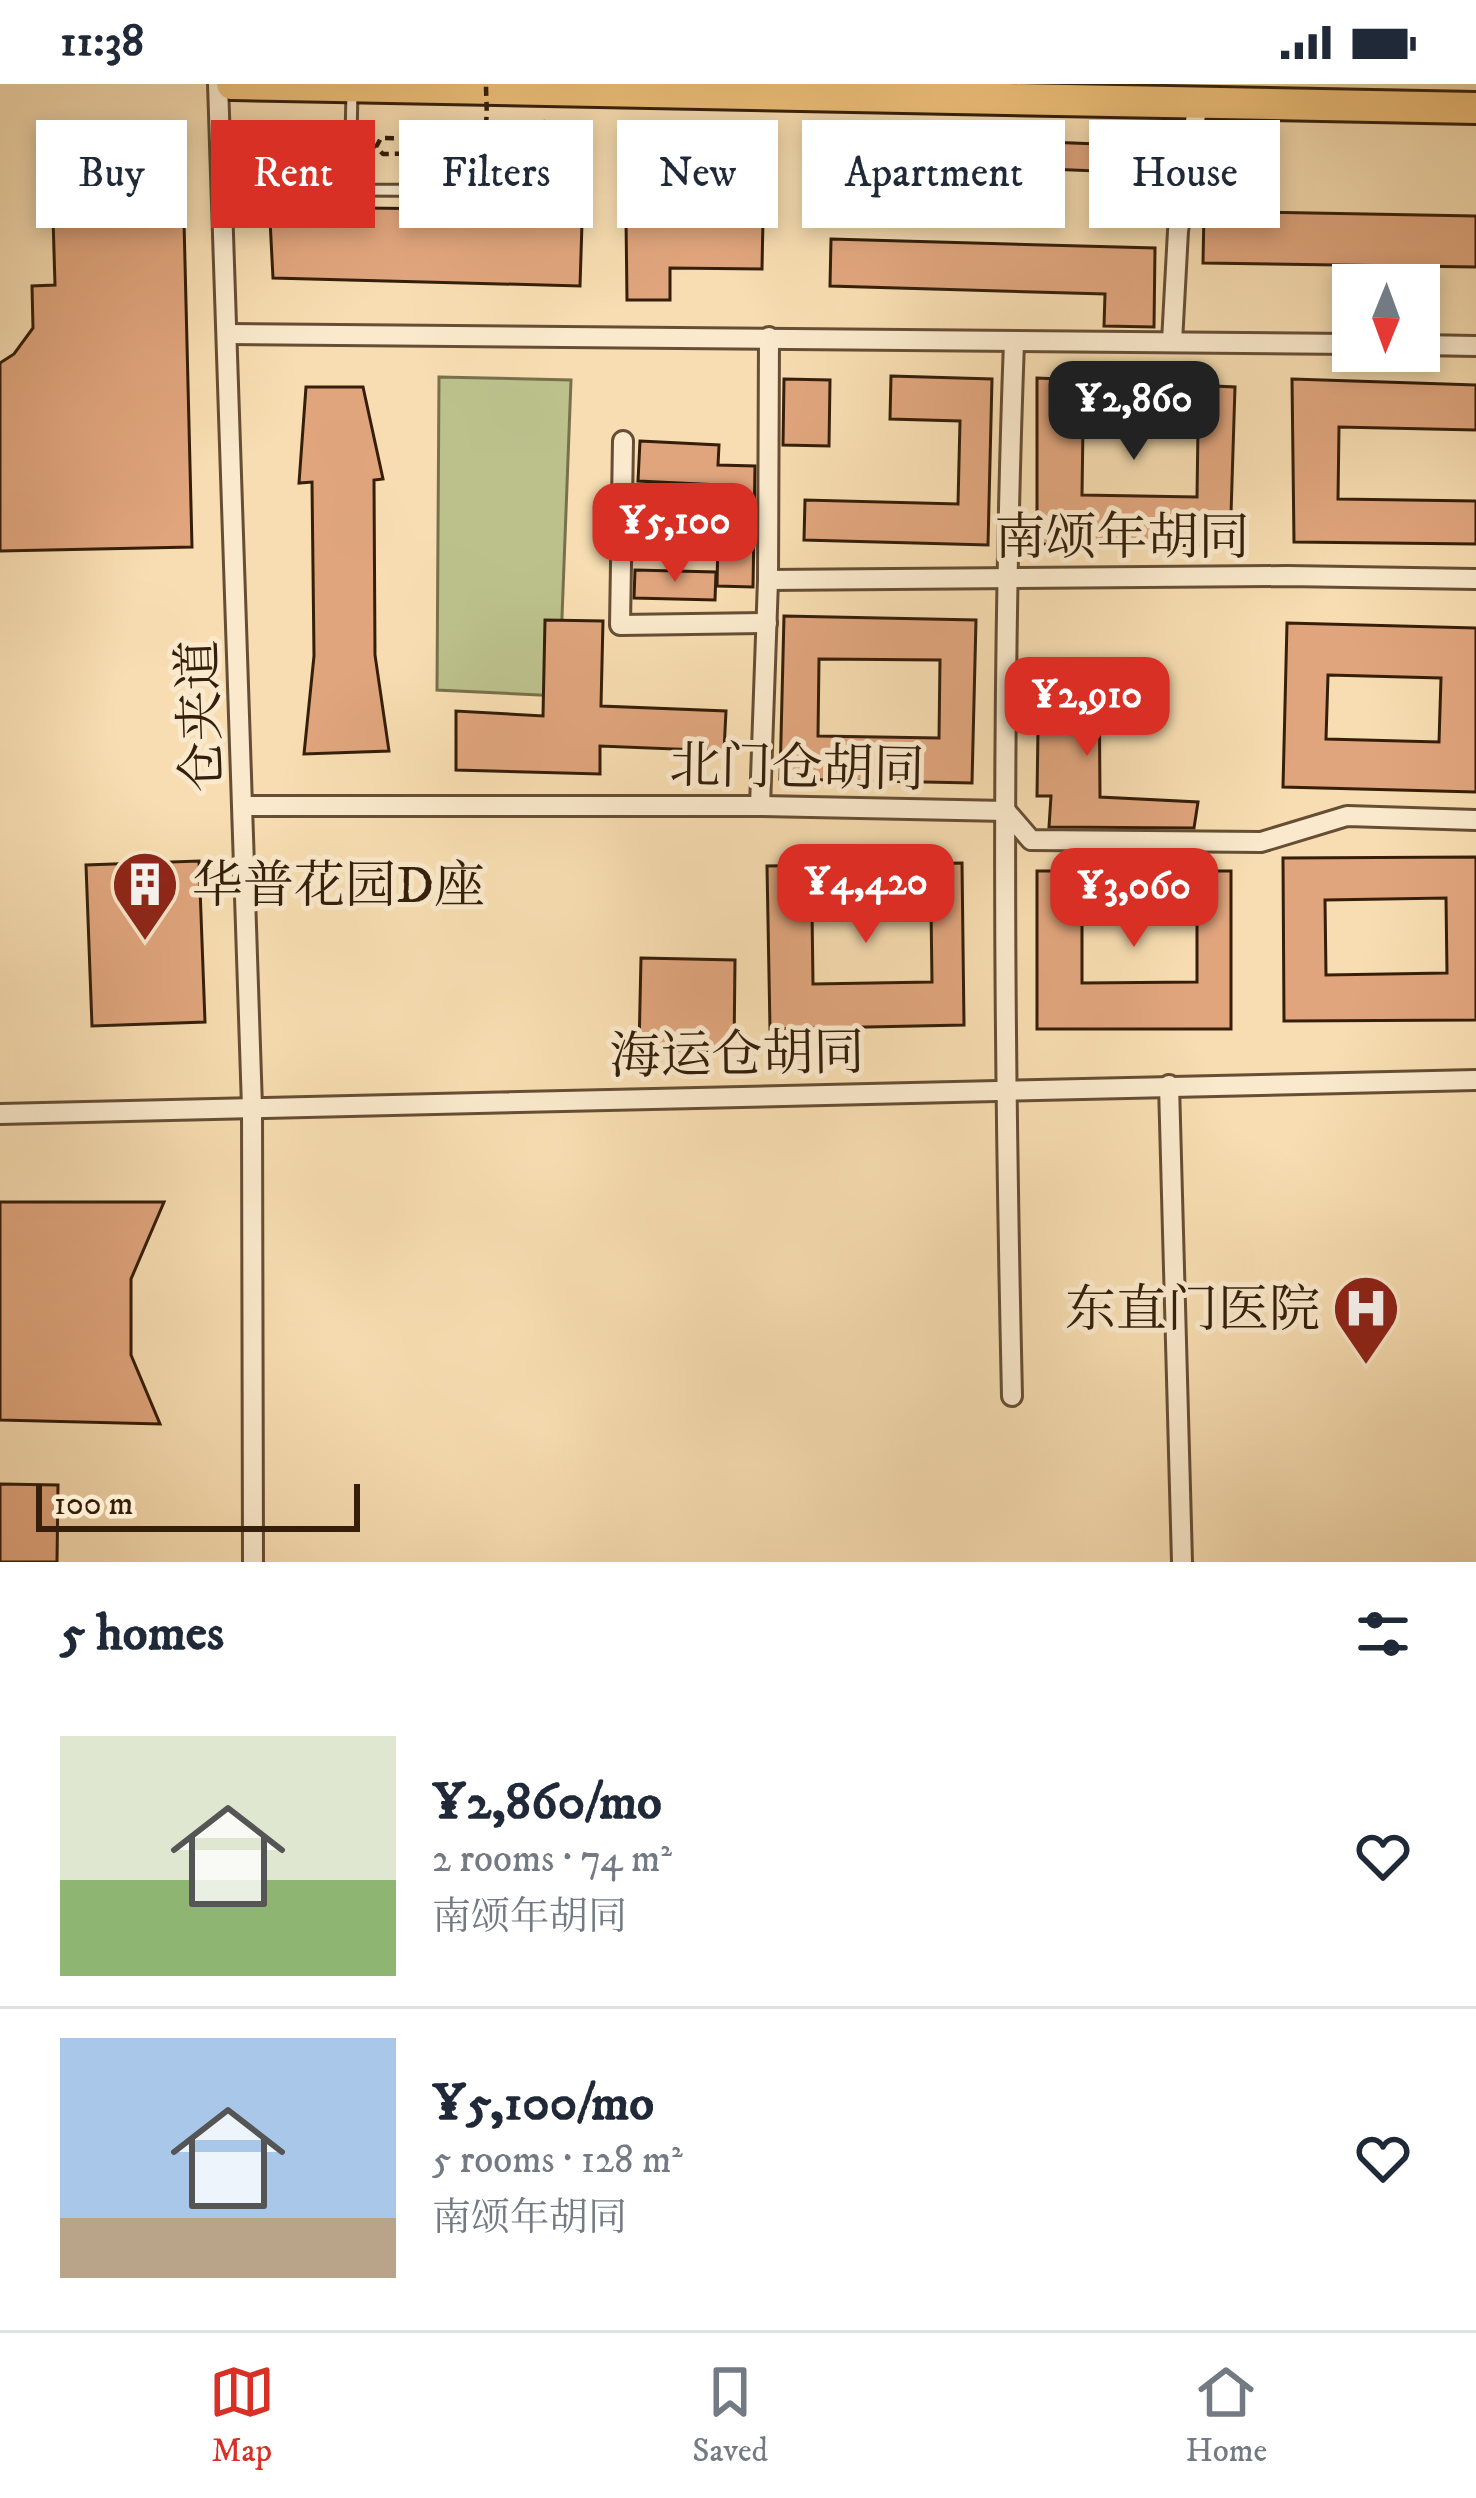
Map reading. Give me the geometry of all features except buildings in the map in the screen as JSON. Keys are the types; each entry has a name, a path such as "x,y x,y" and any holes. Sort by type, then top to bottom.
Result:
{"main road":[{"path":"232,84 1476,108"}],"street":[{"name":"仓夹道","path":"218,84 252,1107 253,1562"},
{"path":"1172,342 1178,231 1198,102"},
{"path":"228,334 1332,344"},
{"path":"760,806 768,580 769,337"},
{"path":"1012,1396 1005,1089 1005,579 1014,342"},
{"path":"1440,345 1476,346"},
{"path":"623,441 620,625 767,623"},
{"name":"南颂年胡同","path":"768,580 1476,579"},
{"name":"北门仓胡同","path":"244,806 1006,811"},
{"path":"1006,811 1031,840 1261,842 1347,817 1476,820"},
{"name":"海运仓胡同","path":"0,1114 1476,1081"},
{"path":"1169,1085 1182,1562"}],"lane":[{"path":"352,86 350,190 399,190"}],"path":[{"path":"485,120 486,84"},
{"path":"399,138 381,138 376,147 383,154 399,154"}],"green space":[{"path":"439,377 571,380 559,696 437,690"}],"place":[{"name":"华普花园D座","path":"145,943"},
{"name":"东直门医院","path":"1366,1367"}]}
